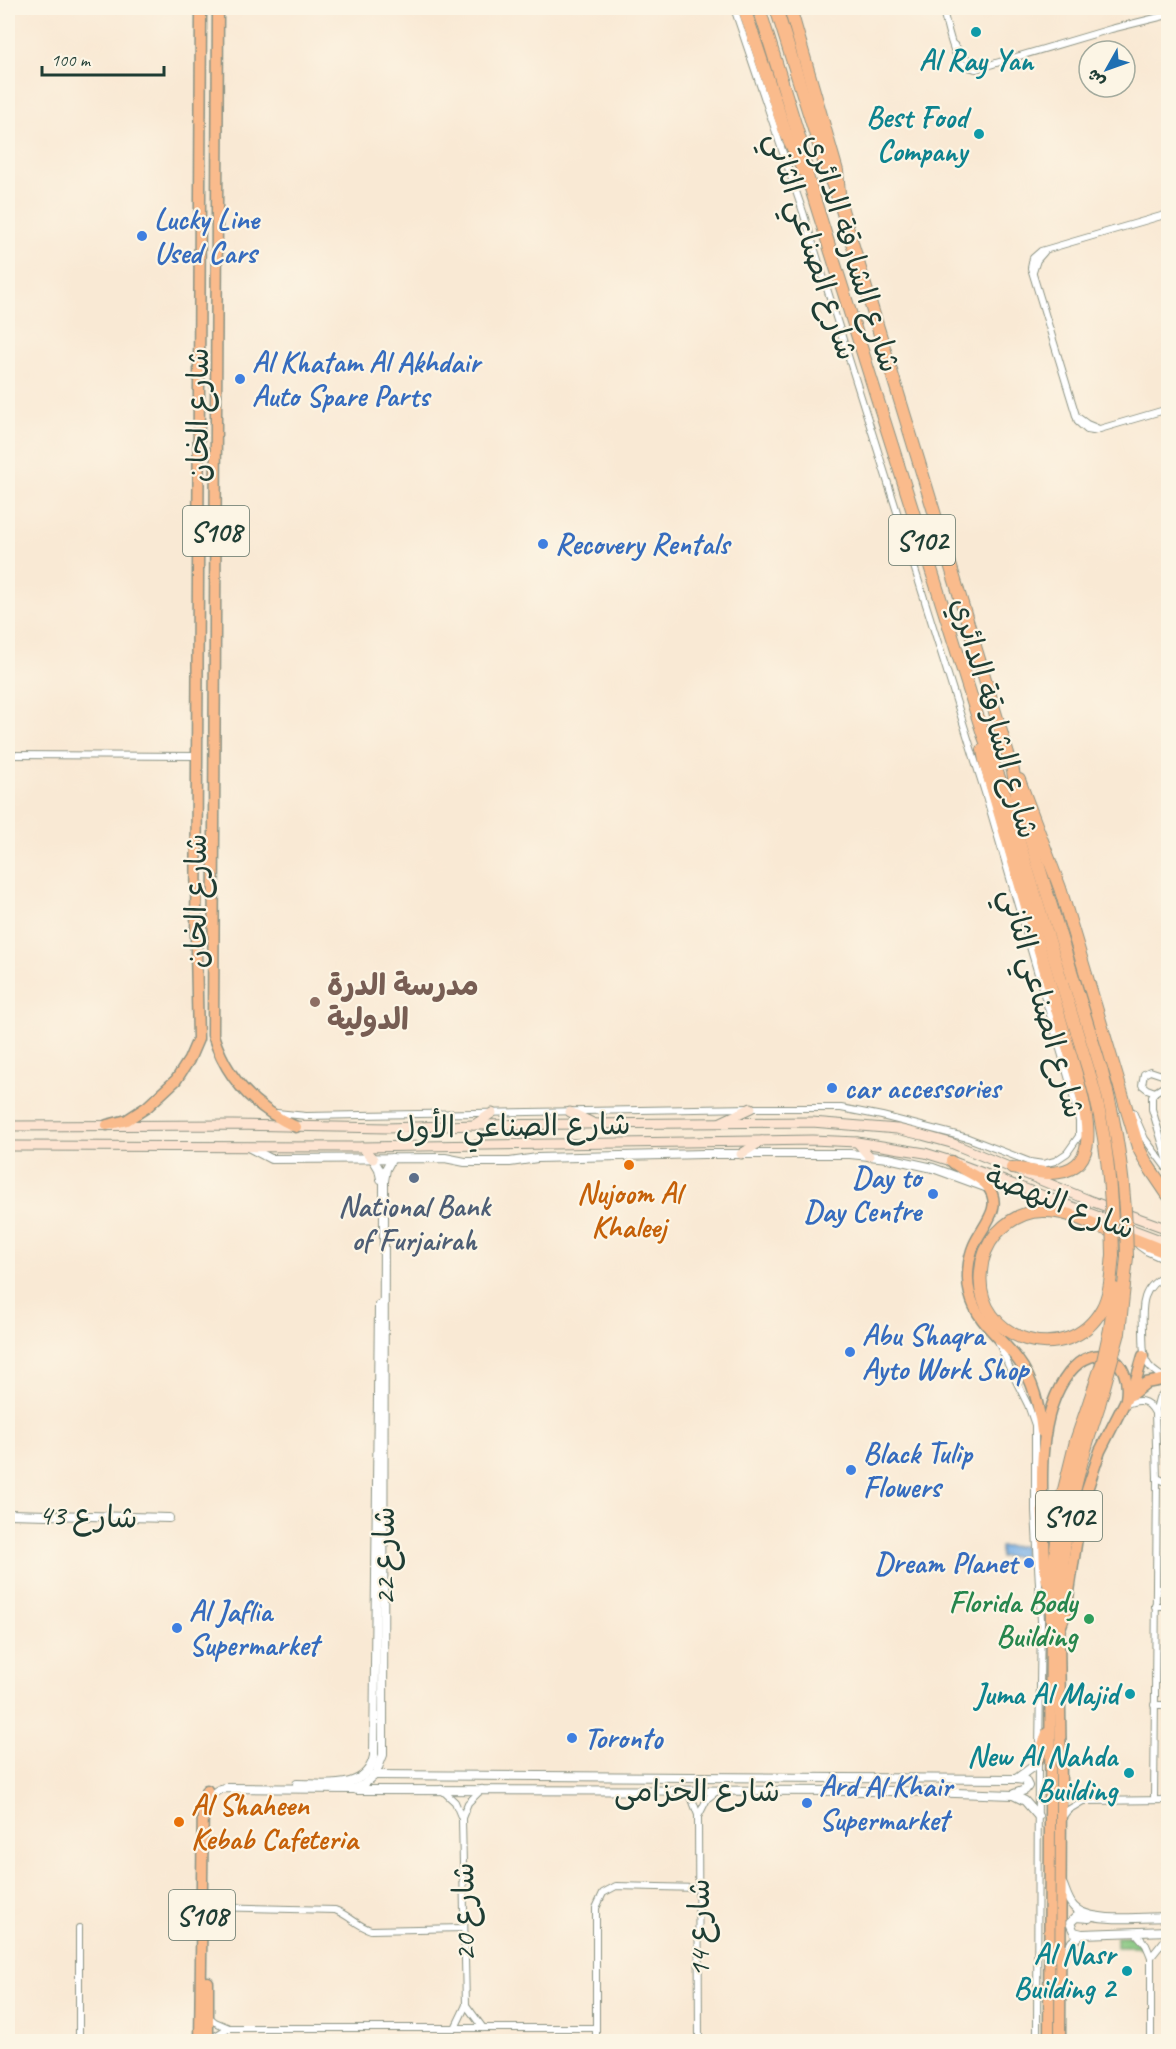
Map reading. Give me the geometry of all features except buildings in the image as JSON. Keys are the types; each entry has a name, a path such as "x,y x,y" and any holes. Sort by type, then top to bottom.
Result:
{"highway":[{"path":"744,8 785,132 808,179"},
{"name":"شارع الشارقة الدائري","path":"759,8 800,140 808,179 983,734 1002,786 1097,1099 1106,1148 1116,1281 1114,1331"},
{"name":"شارع الشارقة الدائري","path":"776,8 827,171 839,200 1013,771 1017,795 1102,1072 1116,1132 1126,1214 1127,1257 1114,1331 1103,1361 1094,1402"},
{"path":"790,8 837,171 839,200"},
{"path":"909,555 915,517"},
{"path":"983,734 986,766 1081,1091 1089,1132 1085,1151 1080,1159 1066,1170 1049,1173 1012,1168"},
{"path":"1013,771 1027,799 1060,888 1138,1147 1168,1195"},
{"path":"1113,1255 1107,1299 1089,1325 1073,1337 1039,1343 1023,1339 999,1324 985,1302 980,1277 986,1247 1004,1226 1030,1212 1045,1210 1058,1212 1168,1253"},
{"name":"S102","path":"1052,1592 1062,1498 1073,1452 1094,1402"},
{"name":"S102","path":"1059,1631 1062,1570 1068,1517 1094,1402"}],"main road":[{"name":"شارع الخان","path":"107,1125 134,1117 162,1095 181,1074 198,1039 196,756 201,8"},
{"name":"شارع الخان","path":"218,8 213,1035 232,1075 247,1094 267,1112"},
{"path":"717,1124 751,1108"},
{"path":"267,1112 296,1127"},
{"path":"570,1112 597,1125"},
{"path":"474,1125 492,1113"},
{"name":"شارع الصناعي الأول","path":"8,1126 232,1125 387,1128 812,1122 897,1129 951,1143 1012,1168"},
{"path":"909,1123 922,1135"},
{"path":"741,1154 764,1140"},
{"name":"شارع الصناعي الأول","path":"8,1146 362,1147 764,1140 857,1142 901,1148 951,1161"},
{"path":"857,1142 869,1156"},
{"path":"362,1147 373,1159"},
{"path":"951,1161 958,1168 981,1180 990,1189 993,1197 993,1211 973,1249 968,1278 969,1291 977,1314 1022,1366 1035,1393 1041,1418 1044,1449 1042,1514 1046,1574 1052,1592"},
{"name":"شارع النهضة","path":"951,1161 1168,1243"},
{"name":"شارع النهضة","path":"1012,1168 1168,1229"},
{"path":"1044,1449 1050,1413 1057,1393 1068,1374 1084,1359 1103,1355 1116,1360 1128,1380 1124,1402"},
{"path":"1059,1631 1066,1617 1078,1531 1087,1490 1100,1451 1136,1380 1143,1356"},
{"path":"1124,1402 1146,1383 1168,1382"},
{"name":"S102","path":"1049,2042 1052,1592"},
{"name":"S102","path":"1059,1631 1060,2042"},
{"path":"1038,1759 1050,1724"},
{"name":"S108","path":"200,2042 203,1801 207,1790"},
{"name":"S108","path":"208,2041 209,1804"}],"street":[{"name":"شارع الصناعي الثاني","path":"267,1112 306,1116 841,1108 968,1138 1030,1162 1043,1164 1055,1161 1066,1154 1076,1143 1080,1129 1069,1080 986,796 803,212 734,8"},
{"path":"942,8 954,45 968,59 985,68 1111,28 1168,13"},
{"path":"1168,214 1046,250 1037,260 1032,273 1076,416 1099,429 1168,409"},
{"path":"8,755 196,756"},
{"path":"1155,1092 1142,1084 1144,1074 1150,1071 1168,1077"},
{"path":"1118,1080 1126,1091 1145,1139 1168,1170"},
{"path":"1168,1084 1155,1092 1151,1103 1168,1161"},
{"path":"248,1147 271,1159 445,1158 465,1162 510,1162 537,1158 741,1154 869,1156 933,1168 990,1189"},
{"name":"شارع 22","path":"375,1775 383,1755 384,1181 386,1169 392,1158"},
{"name":"شارع 22","path":"366,1774 374,1756 381,1176 378,1165 373,1159"},
{"path":"1136,1240 1146,1251 1168,1261"},
{"path":"1154,1800 1157,1478 1155,1413 1159,1398 1168,1382 1156,1373 1143,1356 1144,1298 1155,1283 1168,1274"},
{"path":"997,1338 1035,1425 1035,1511 1041,1621 1037,2042"},
{"path":"1124,1402 1144,1401 1152,1407 1155,1413"},
{"path":"1157,1478 1168,1483"},
{"name":"شارع 43","path":"8,1514 170,1518"},
{"path":"1155,1606 1168,1606"},
{"path":"1154,1705 1168,1705"},
{"path":"1016,1779 1031,1768 1038,1759"},
{"path":"207,1790 217,1785 348,1784 366,1774"},
{"name":"شارع الخزامى","path":"366,1774 1016,1779"},
{"path":"209,1804 213,1794 222,1788 347,1790 363,1785 375,1775"},
{"path":"856,1792 863,1788 900,1787 903,1784 903,1778"},
{"path":"1013,1795 1025,1790 1028,1786 1025,1780 1016,1779"},
{"path":"1061,1783 1071,1795 1084,1801 1168,1800"},
{"name":"شارع 20","path":"441,1789 455,1802 462,1819 466,2005 455,2028"},
{"name":"شارع الخزامى","path":"347,1790 482,1789 1013,1795"},
{"name":"شارع 20","path":"462,1819 468,1803 482,1789"},
{"path":"683,1791 695,1804 698,1815"},
{"path":"698,1815 707,1799 717,1791"},
{"path":"1013,1795 1025,1801 1038,1816"},
{"path":"1061,1820 1068,1810 1084,1801"},
{"name":"شارع 14","path":"698,1815 699,2042"},
{"path":"1061,1878 1070,1901 1076,1909 1102,1917"},
{"path":"596,2042 596,1908 603,1893 616,1886 699,1888"},
{"path":"208,1908 328,1909 341,1912 357,1924 371,1930 464,1928"},
{"path":"1168,1917 1094,1919 1080,1917 1074,1918 1070,1923 1071,1929 1082,1935 1168,1931"},
{"path":"79,2042 80,1928"},
{"path":"1135,1932 1146,1945 1151,1957 1151,2042"},
{"path":"1060,1965 1069,1946 1082,1935"},
{"path":"1151,1957 1168,1936"},
{"name":"شارع 20","path":"466,2005 483,2028"},
{"path":"208,2016 229,2028 596,2028"},
{"path":"208,2041 229,2028"}],"green space":[{"path":"1117,1936 1133,1936 1141,1947 1117,1947"}],"water":[{"path":"1024,1546 1024,1556 1000,1557 1000,1547"}],"place":[{"name":"Al Ray Yan","path":"976,32"},
{"name":"Best Food Company","path":"979,134"},
{"name":"Lucky Line Used Cars","path":"142,236"},
{"name":"Al Khatam Al Akhdair Auto Spare Parts","path":"240,379"},
{"name":"Recovery Rentals","path":"543,544"},
{"name":"مدرسة الدرة الدولية","path":"315,1002"},
{"name":"car accessories","path":"832,1088"},
{"name":"Nujoom Al Khaleej","path":"629,1165"},
{"name":"National Bank of Furjairah","path":"414,1178"},
{"name":"Day to Day Centre","path":"933,1194"},
{"name":"Abu Shaqra Ayto Work Shop","path":"850,1352"},
{"name":"Black Tulip Flowers","path":"851,1470"},
{"name":"Dream Planet","path":"1029,1563"},
{"name":"Florida Body Building","path":"1089,1619"},
{"name":"Al Jaflia Supermarket","path":"177,1628"},
{"name":"Juma Al Majid","path":"1130,1694"},
{"name":"Toronto","path":"572,1738"},
{"name":"New Al Nahda Building","path":"1129,1773"},
{"name":"Ard Al Khair Supermarket","path":"807,1803"},
{"name":"Al Shaheen Kebab Cafeteria","path":"179,1822"},
{"name":"Al Nasr Building 2","path":"1127,1971"}]}
